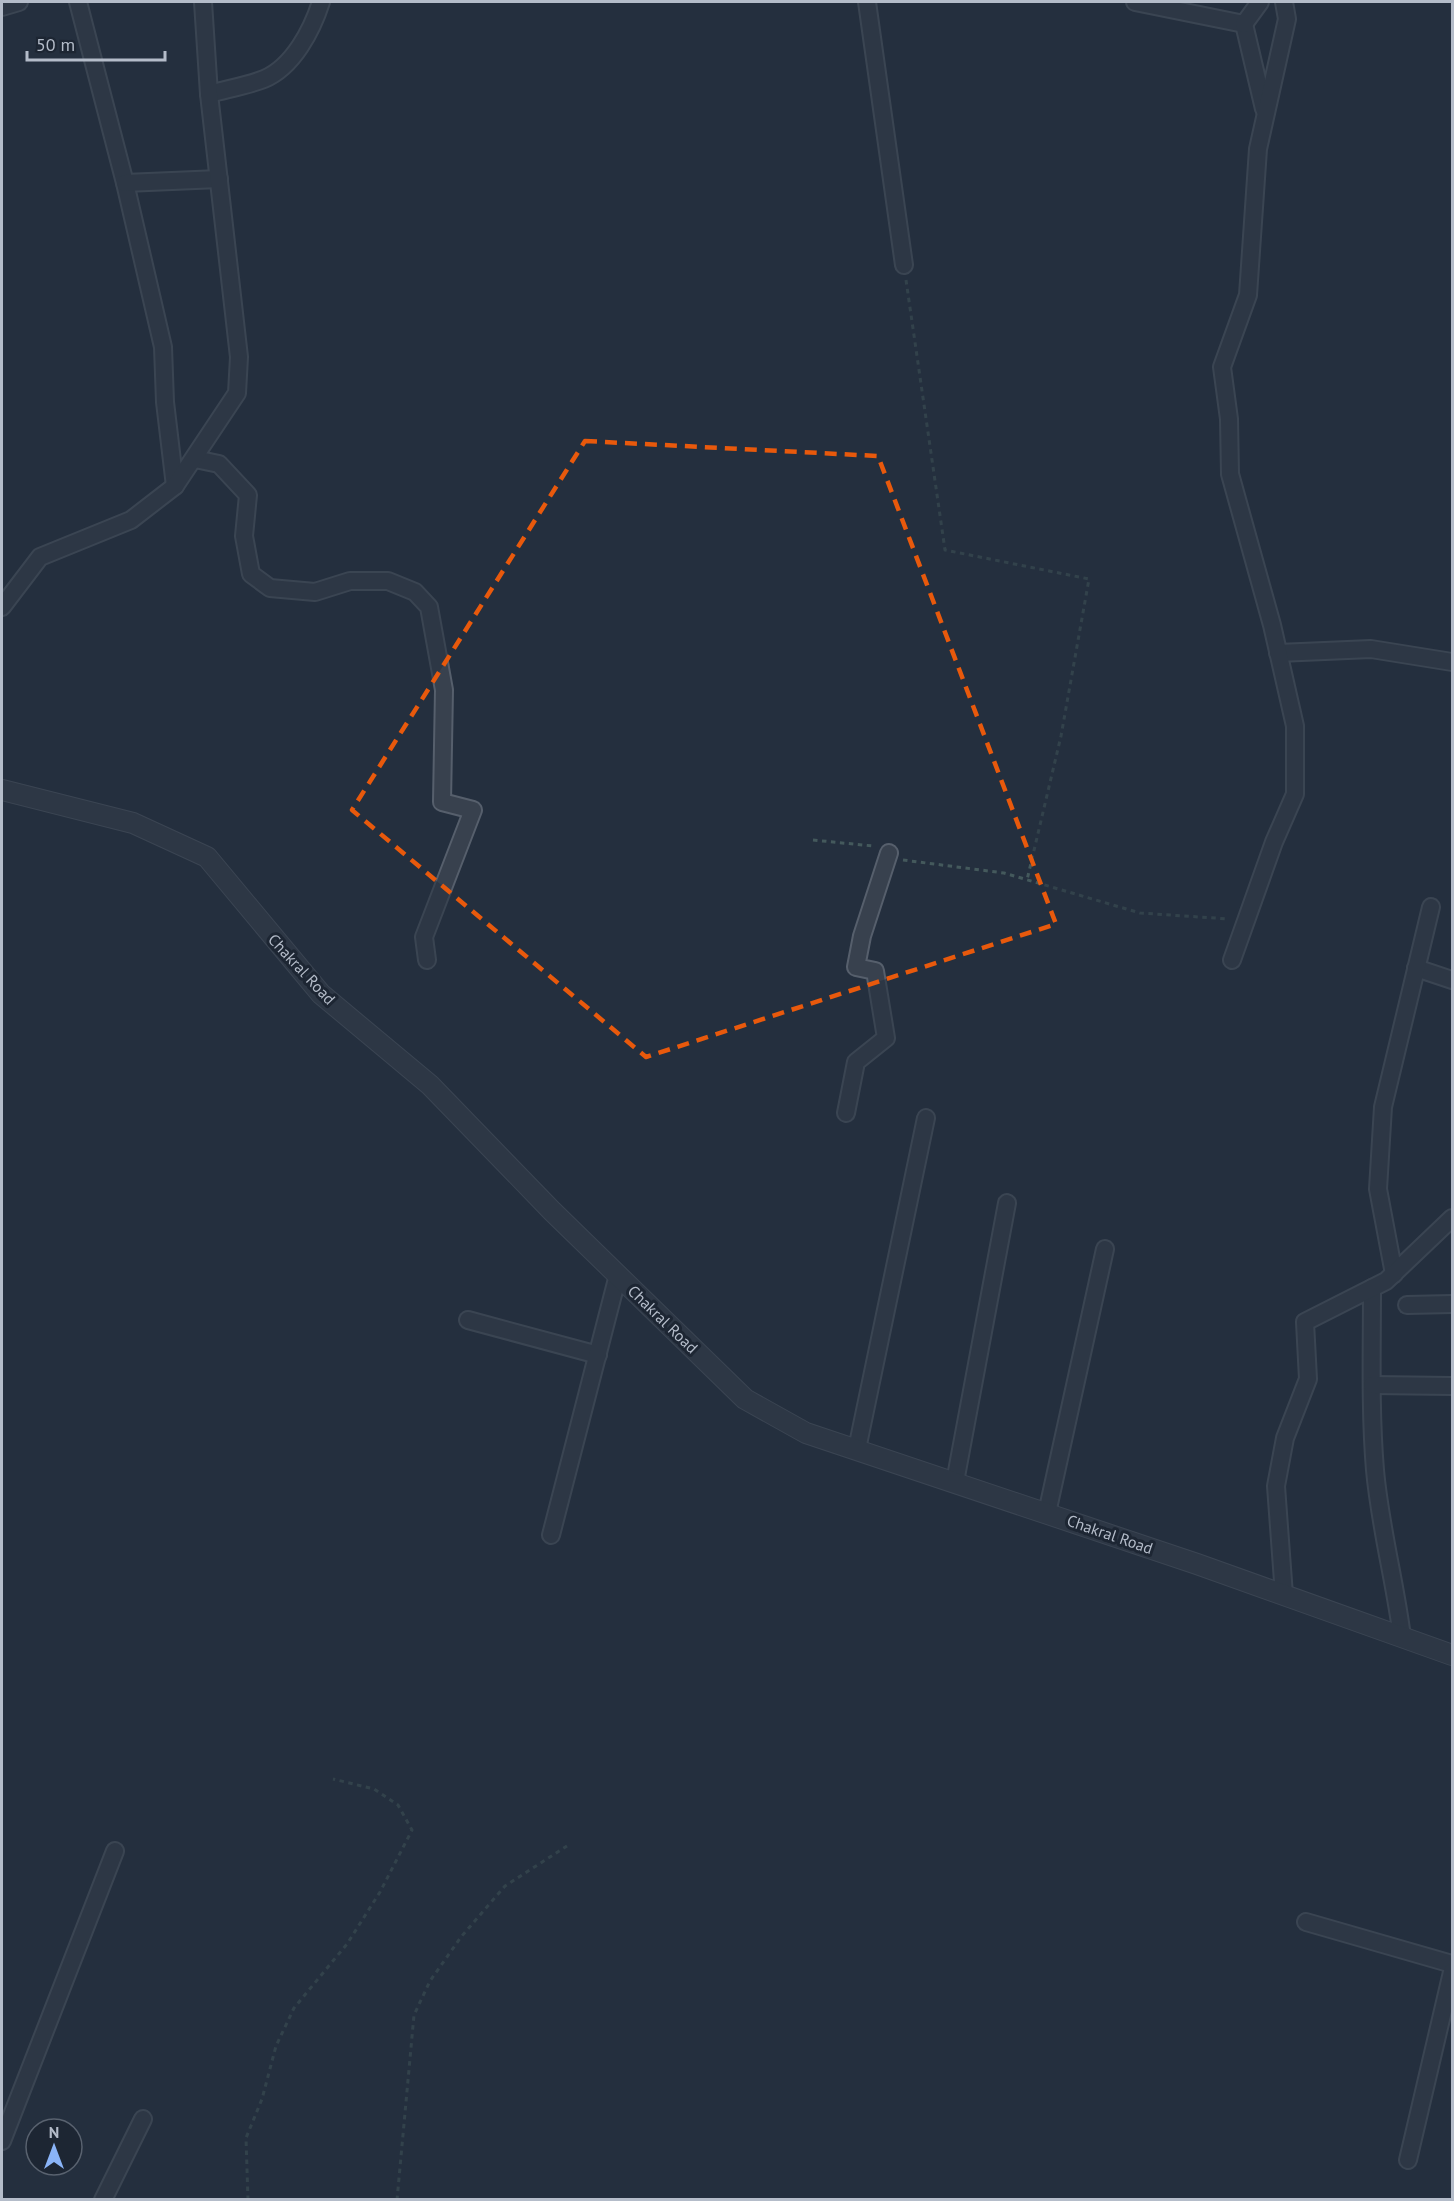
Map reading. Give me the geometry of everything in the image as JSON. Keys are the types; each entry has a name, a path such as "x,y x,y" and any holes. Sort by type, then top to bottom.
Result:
{"street":[{"path":"2,7 19,2"},
{"path":"78,2 125,183 163,347 165,402 175,486"},
{"path":"2,607 40,557 131,520 175,486 237,393 239,357 209,94 203,2"},
{"path":"209,94 264,79 281,69 297,50 321,2"},
{"path":"867,2 904,265"},
{"path":"1135,2 1244,24"},
{"path":"1260,2 1244,24 1265,115"},
{"path":"1232,960 1295,794 1295,726 1230,474 1229,419 1222,367 1248,295 1258,149 1287,19 1284,2"},
{"path":"125,183 219,179"},
{"path":"195,459 219,464 248,495 244,536 251,574 270,588 315,592 350,581 388,581 415,592 429,607 444,690 442,802 473,810 424,937 427,960"},
{"path":"1278,653 1371,649 1452,662"},
{"name":"Chakral Road","path":"2,790 134,823 207,857 321,994 430,1085 618,1275 745,1399 806,1433 1284,1595 1452,1655"},
{"path":"846,1113 856,1062 886,1038 875,971 856,967 862,936 889,853"},
{"path":"1394,1274 1378,1189 1383,1107 1431,907"},
{"path":"1416,968 1452,980"},
{"path":"857,1449 926,1118"},
{"path":"955,1482 1007,1203"},
{"path":"1284,1595 1276,1486 1285,1438 1308,1379 1305,1322 1372,1288 1394,1274 1452,1218"},
{"path":"1047,1514 1105,1249"},
{"path":"551,1535 618,1275"},
{"path":"1372,1288 1372,1385 1377,1481 1383,1534 1396,1584 1402,1637"},
{"path":"1407,1305 1452,1304"},
{"path":"468,1320 598,1355"},
{"path":"1372,1385 1452,1386"},
{"path":"2,2141 115,1851"},
{"path":"1306,1922 1452,1964"},
{"path":"1408,2160 1452,1972"},
{"path":"103,2199 143,2119"}],"path":[{"path":"904,265 945,550 1089,579 1062,736 1027,880"},
{"path":"813,840 874,846 905,861 1004,873 1140,913 1194,914 1245,921"},
{"path":"248,2199 246,2138 262,2100 276,2046 294,2008 347,1944 380,1892 412,1830 398,1805 374,1789 333,1779"},
{"path":"397,2199 414,2015 430,1981 461,1937 505,1886 567,1846"}],"highlighted area":[{"path":"585,441 878,456 1056,924 646,1057 352,810"}]}
